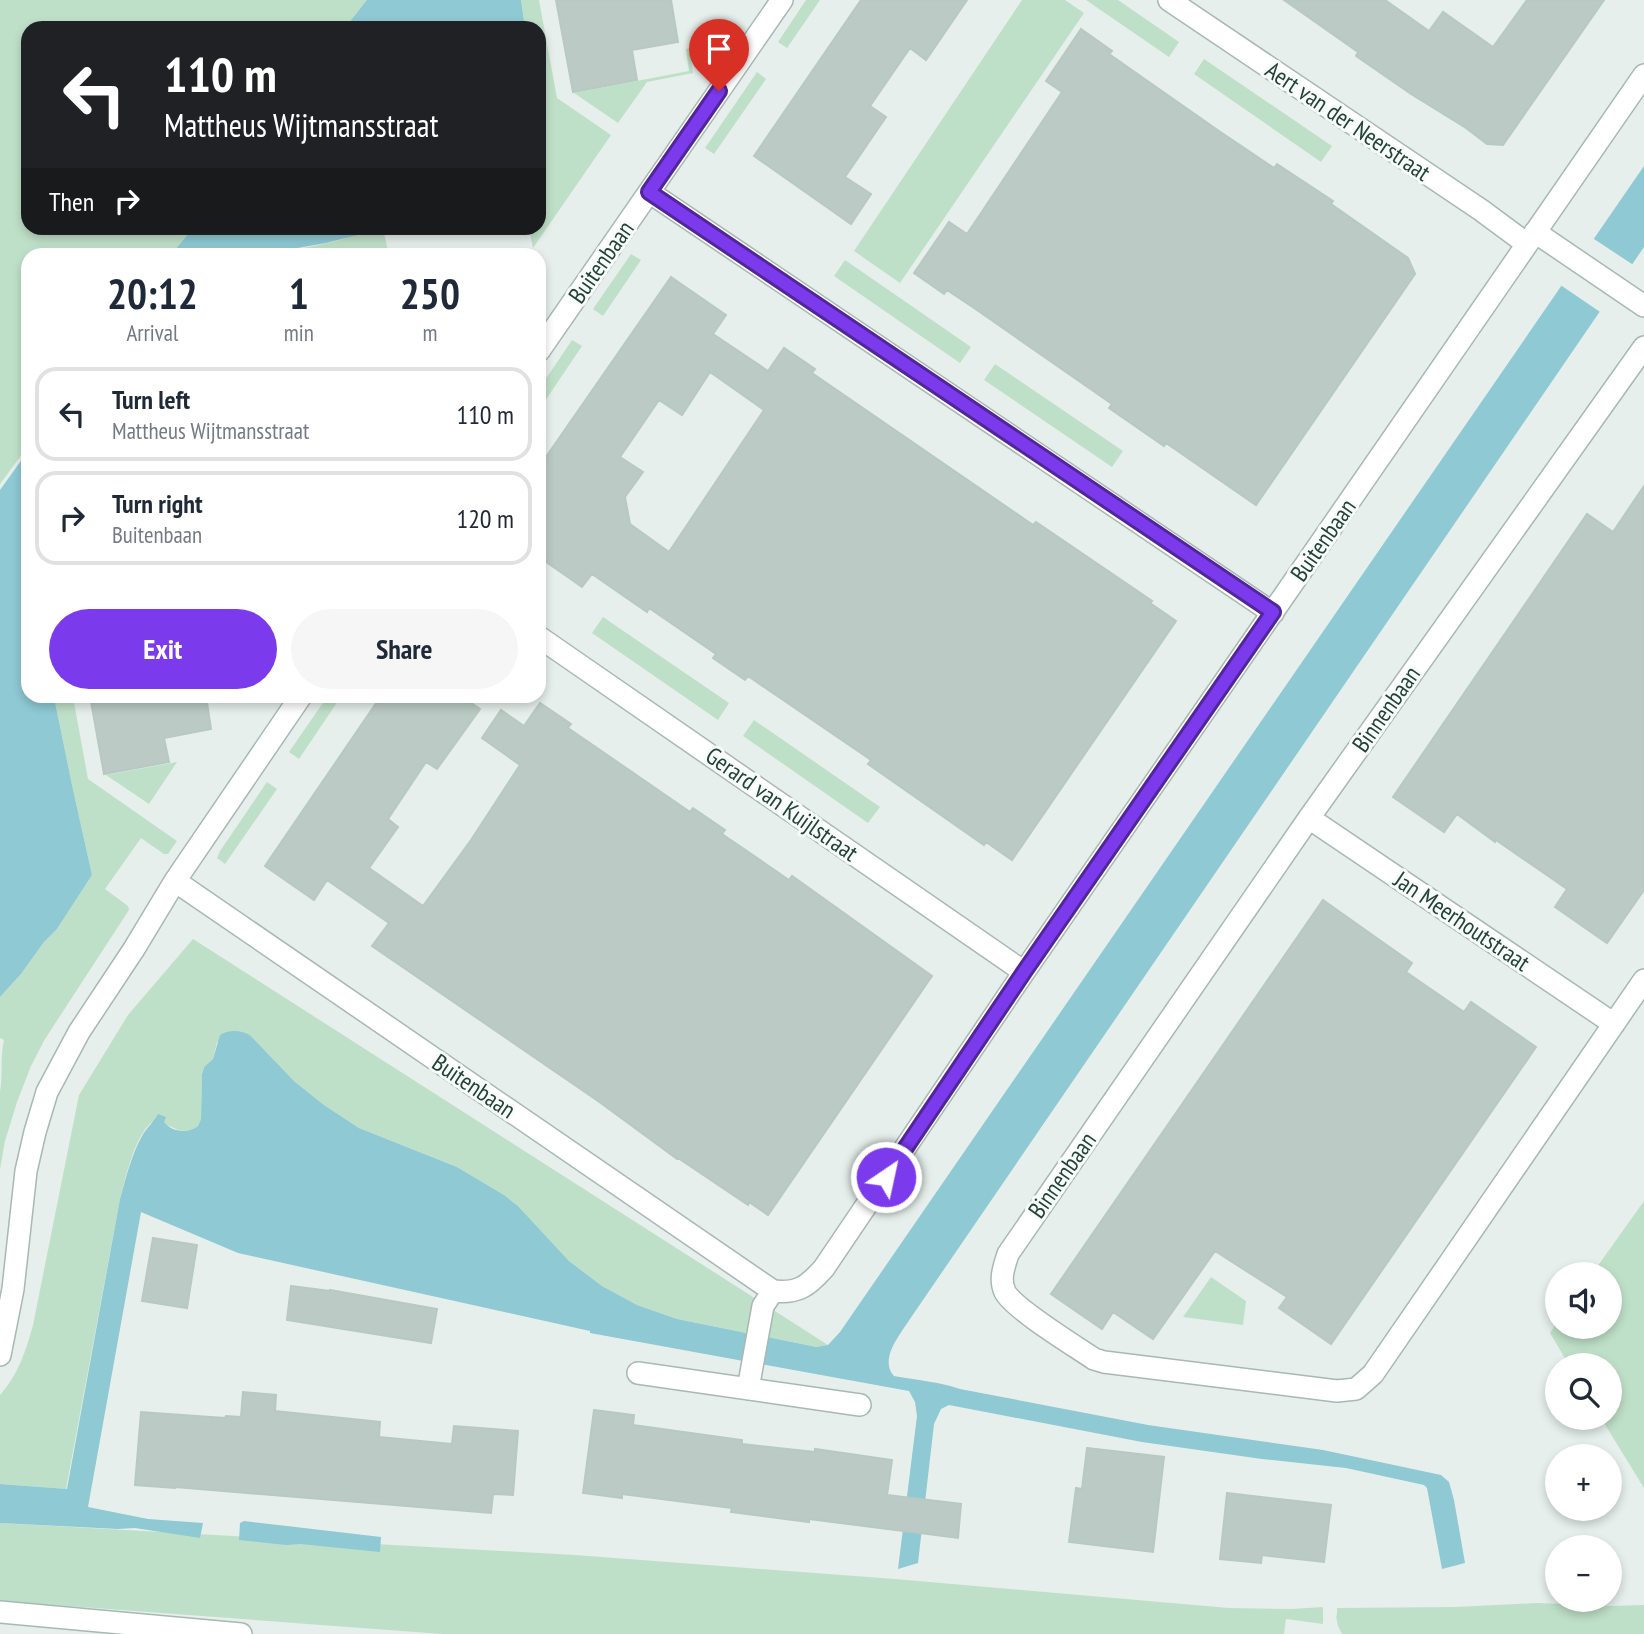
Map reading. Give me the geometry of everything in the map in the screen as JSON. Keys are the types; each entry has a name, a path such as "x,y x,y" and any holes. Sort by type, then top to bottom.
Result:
{"street":[{"name":"Buitenbaan","path":"546,341 782,0"},
{"name":"Aert van der Neerstraat","path":"1169,0 1470,202 1531,238 1566,252 1637,300"},
{"name":"Buitenbaan","path":"175,881 773,1292 785,1293 810,1283 824,1268 1024,972 1644,75"},
{"path":"649,192 1273,612"},
{"name":"Binnenbaan","path":"1644,346 1309,818 1008,1254 1002,1272 1006,1294 1020,1307 1094,1359 1104,1362 1337,1391 1356,1389 1373,1374 1644,980"},
{"name":"Gerard van Kuijlstraat","path":"546,642 1024,972"},
{"path":"0,1355 13,1289 26,1171 47,1091 79,1032 175,881 295,703"},
{"name":"Jan Meerhoutstraat","path":"1309,818 1614,1024"},
{"path":"750,1382 763,1306 773,1292"},
{"path":"638,1373 750,1382 860,1405"},
{"path":"0,1612 241,1634"}],"green space":[{"path":"0,0 368,0 352,21 21,21 21,235 188,235 177,248 21,248 21,456 0,484"},
{"path":"521,0 539,0 543,21 524,21"},
{"path":"806,0 820,0 787,48 778,42"},
{"path":"1022,0 1065,0 1084,13 900,283 854,251"},
{"path":"1086,0 1118,0 1179,42 1169,57"},
{"path":"546,38 557,98 611,135 546,229"},
{"path":"689,48 693,73 647,82 618,123 574,93 689,71 686,49"},
{"path":"1204,59 1332,146 1321,162 1194,74"},
{"path":"757,72 766,79 714,154 705,148"},
{"path":"355,235 385,235 387,248 302,248"},
{"path":"530,235 542,235 533,248"},
{"path":"631,254 641,260 603,316 593,309"},
{"path":"845,260 971,347 960,363 834,276"},
{"path":"572,340 582,346 546,400 546,379"},
{"path":"995,364 1123,451 1112,467 984,380"},
{"path":"603,617 729,703 718,720 592,633"},
{"path":"55,703 74,703 88,779 177,841 168,854 164,854 141,838 105,889 128,906 129,910 45,1039 31,1066 5,1141 0,1169 0,1092 4,1040 0,1038 0,997 57,929 92,875"},
{"path":"323,703 337,703 299,759 289,752"},
{"path":"754,720 880,807 868,823 743,736"},
{"path":"177,762 149,804 106,775"},
{"path":"267,782 277,789 225,864 217,858 220,851"},
{"path":"193,939 828,1345 818,1347 677,1319 637,1305 602,1286 569,1261 518,1206 504,1195 457,1167 359,1128 324,1105 294,1081 251,1036 217,1042 213,1059 204,1067 202,1073 201,1119 198,1126 186,1131 155,1120 137,1144 120,1199 66,1489 0,1484 0,1395 21,1362 33,1325 79,1095 128,1015"},
{"path":"1644,1201 1644,1488 1622,1452 1622,1444 1617,1444 1608,1430 1622,1430 1622,1353 1562,1353 1554,1339 1622,1339 1622,1262 1601,1262"},
{"path":"1211,1277 1246,1301 1243,1325 1183,1317"},
{"path":"0,1523 575,1555 1229,1608 1323,1607 1323,1624 1286,1619 1284,1634 442,1634 0,1601"},
{"path":"1537,1603 1545,1603 1545,1612 1622,1612 1622,1606 1644,1605 1644,1634 1342,1634 1336,1616 1337,1608"}],"water":[{"path":"367,0 521,0 524,21 350,21"},
{"path":"1644,166 1644,247 912,1316 890,1354 890,1369 894,1376 1148,1425 1323,1450 1441,1475 1449,1482 1454,1500 1465,1563 1442,1569 1427,1488 1424,1485 1346,1468 1142,1442 949,1405 941,1409 934,1424 918,1563 898,1569 917,1416 915,1402 909,1391 590,1333 238,1253 141,1212 88,1507 148,1519 203,1523 200,1538 135,1528 0,1523 0,1484 67,1489 120,1199 132,1159 142,1136 158,1114 166,1117 164,1122 175,1130 185,1131 198,1126 201,1119 204,1067 213,1059 220,1035 231,1031 240,1031 251,1036 294,1081 359,1128 457,1167 504,1195 518,1206 569,1261 602,1286 637,1305 677,1319 817,1347 828,1345 840,1332"},
{"path":"187,235 358,235 298,248 177,248"},
{"path":"21,461 21,703 55,703 92,875 57,929 0,997 0,490"},
{"path":"244,1521 381,1537 380,1552 239,1540 240,1523"}],"pier":[{"path":"1591,237 1635,266 1603,314 1559,284"}],"building":[{"path":"556,0 671,0 678,42 632,50 637,80 573,92"},
{"path":"861,0 967,0 926,60 910,48 870,106 886,117 845,177 871,194 851,224 754,156"},
{"path":"1284,0 1385,0 1429,31 1443,12 1493,47 1527,0 1604,0 1503,145 1487,144 1411,94 1356,56 1358,52"},
{"path":"1081,29 1112,51 1109,54 1219,131 1274,168 1277,164 1333,201 1331,204 1408,258 1415,274 1256,505 1166,443 1164,446 1109,408 1112,404 974,308 947,290 944,294 914,273 949,222 967,234 1062,92 1046,81"},
{"path":"671,277 726,315 713,334 768,371 784,348 815,369 812,373 1033,525 1036,522 1152,601 1150,603 1176,621 1012,860 986,842 984,845 868,764 871,760 748,676 745,680 713,658 716,654 649,608 647,612 592,574 582,587 546,562 546,457","holes":["710,372 764,410 669,552 630,524 625,497 643,472 620,457 659,400 682,415"]},
{"path":"1644,486 1644,890 1607,943 1555,907 1567,889 1496,840 1495,842 1457,814 1444,832 1393,797 1587,514 1613,532"},
{"path":"91,703 207,703 211,729 164,738 169,762 104,774"},
{"path":"376,703 471,703 480,709 437,769 426,762 388,819 398,827 369,868 423,906 471,840 520,765 482,738 501,710 524,726 540,703 571,724 568,728 690,812 693,808 725,830 722,834 789,880 792,876 932,976 768,1215 677,1159 598,1101 372,946 389,923 327,880 314,900 265,866"},
{"path":"1323,900 1412,963 1406,972 1464,1012 1471,1002 1536,1047 1331,1344 1279,1308 1287,1297 1215,1251 1153,1339 1113,1312 1102,1329 1051,1294"},
{"path":"153,1238 197,1245 187,1308 142,1301"},
{"path":"291,1286 330,1290 437,1309 431,1343 287,1320"},
{"path":"243,1392 276,1395 275,1411 380,1422 379,1437 452,1444 454,1426 518,1431 513,1495 493,1494 491,1513 135,1485 141,1412 241,1417"},
{"path":"594,1410 634,1415 633,1425 742,1440 742,1444 815,1452 815,1449 892,1460 887,1495 961,1504 958,1538 731,1512 732,1508 622,1494 622,1498 583,1493"},
{"path":"1087,1448 1164,1457 1153,1552 1069,1542 1076,1488 1082,1489"},
{"path":"1227,1493 1331,1505 1324,1562 1262,1555 1261,1563 1220,1559"}],"route":[{"path":"719,91 649,192 1273,612 886,1177"}]}
